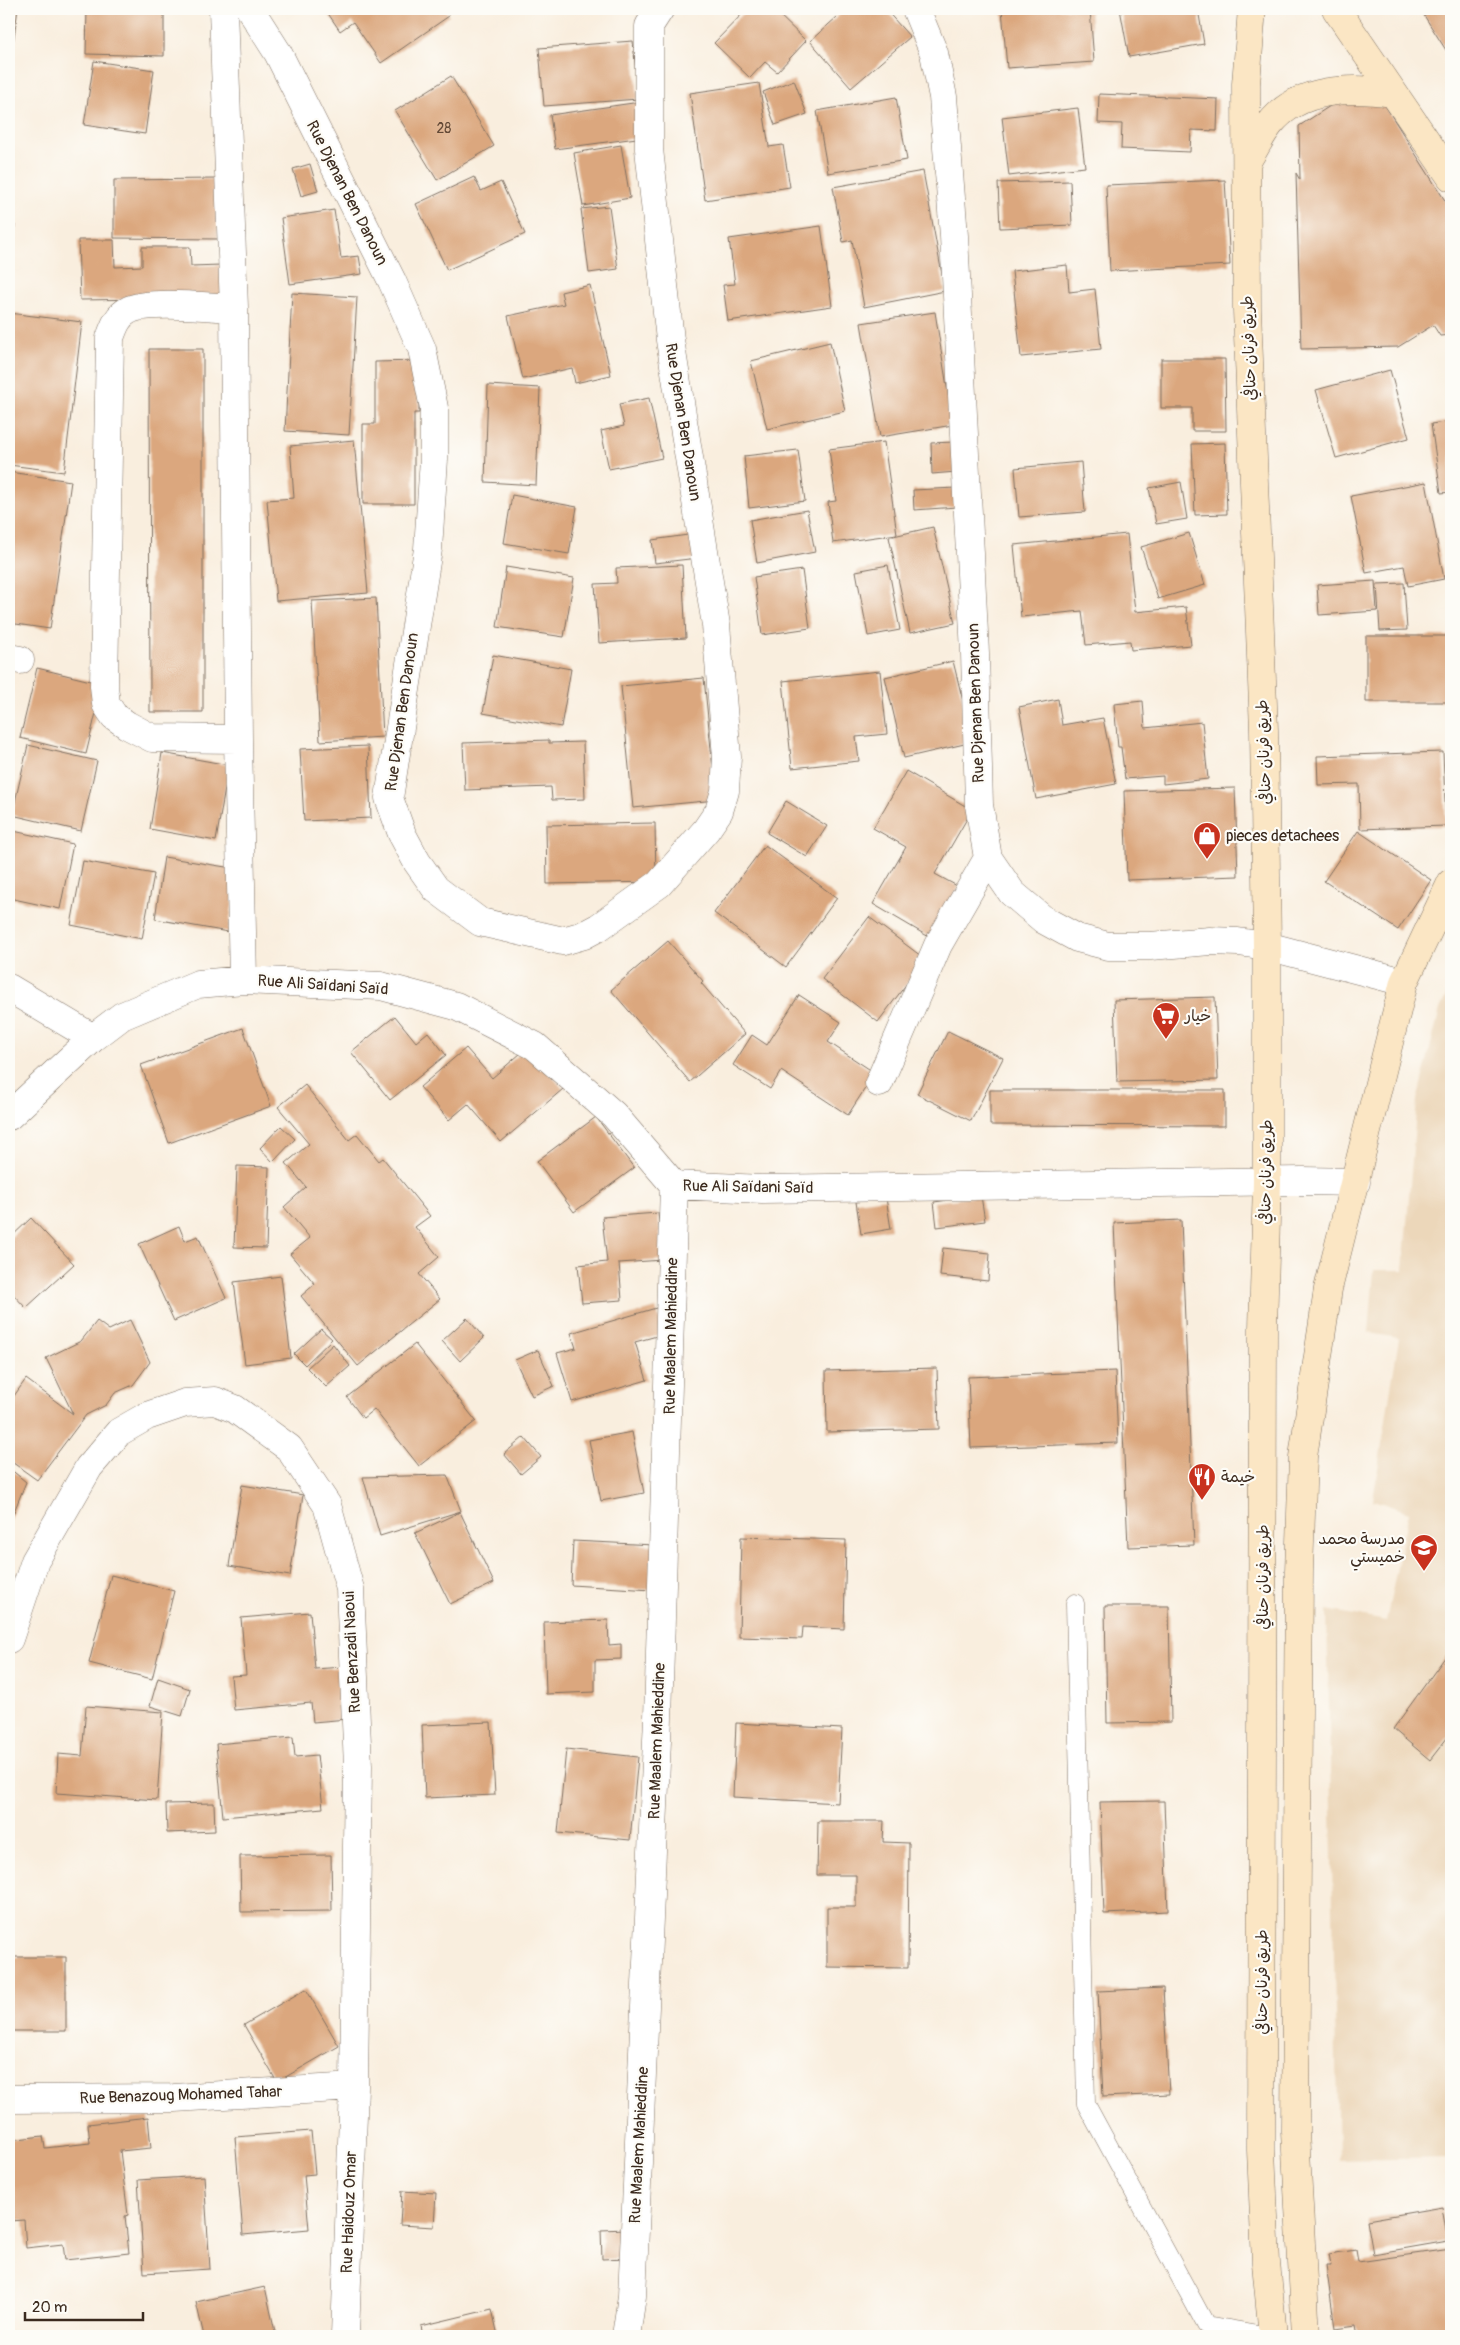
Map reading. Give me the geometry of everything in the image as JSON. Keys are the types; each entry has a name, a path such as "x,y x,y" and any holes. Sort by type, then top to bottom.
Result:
{"main road":[{"name":"طريق فرنان حنافي","path":"1252,9 1246,84 1248,161 1247,310 1264,730 1267,946 1267,1181 1263,1339 1261,2150 1266,2263 1273,2336"},
{"path":"1336,9 1451,177"},
{"path":"1248,161 1271,123 1310,95 1372,90 1392,93"},
{"path":"1306,2336 1295,2132 1298,1570 1303,1457 1328,1288 1356,1182 1404,982 1451,884"}],"street":[{"path":"223,9 234,308 238,739 243,980"},
{"name":"Rue Djenan Ben Danoun","path":"250,9 278,53 392,281 422,350 434,408 434,458 428,548 389,798 402,834 417,862 436,889 480,922 563,940 584,935 599,927 660,884 706,830 718,811 725,791 728,757 716,625 670,340 649,149 650,26 660,9"},
{"name":"Rue Djenan Ben Danoun","path":"916,9 934,53 943,96 954,236 975,653 979,805 988,858 1012,893 1044,920 1077,938 1108,946 1150,946 1224,940 1267,946 1404,982"},
{"path":"234,308 149,305 129,310 116,321 110,338 104,686 106,704 114,716 127,726 152,738 238,739"},
{"path":"879,1083 938,945 988,858"},
{"name":"Rue Ali Saïdani Saïd","path":"9,1116 93,1038 122,1016 198,984 243,980 381,986 456,1006 535,1046 614,1116 674,1185 762,1189 1267,1181 1356,1182"},
{"path":"9,988 93,1038"},
{"name":"Rue Maalem Mahieddine","path":"626,2336 632,2296 658,1718 674,1185"},
{"name":"Rue Benzadi Naoui","path":"9,1639 35,1561 89,1467 118,1432 147,1416 185,1403 215,1401 235,1409 289,1448 327,1505 350,1590 358,1766 354,2088"},
{"name":"Rue Benazoug Mohamed Tahar","path":"9,2099 174,2098 354,2088"},
{"name":"Rue Haidouz Omar","path":"345,2336 354,2088"}],"lane":[{"path":"1075,1602 1086,2104 1206,2325 1269,2336"}],"shaded area":[{"name":"مدرسة محمد خميستي","path":"1451,985 1451,2158 1338,2160 1327,1610 1386,1621 1409,1512 1373,1500 1399,1338 1369,1333 1374,1270 1403,1270 1417,1100 1440,1009"}],"building":[{"path":"9,9 18,9 10,65 9,65"},
{"path":"87,9 164,9 164,56 86,54"},
{"path":"325,9 445,9 449,16 381,63 353,22 340,31"},
{"path":"747,9 773,9 806,41 777,72 765,62 750,78 714,43"},
{"path":"846,9 885,9 910,37 851,88 810,41"},
{"path":"1002,9 1090,9 1094,62 1007,68"},
{"path":"1120,9 1198,9 1204,44 1129,57"},
{"path":"1420,9 1451,9 1451,58"},
{"path":"633,41 638,99 544,106 539,48"},
{"path":"94,61 154,70 145,134 84,125"},
{"path":"451,76 494,146 437,180 395,111"},
{"path":"794,80 807,114 775,125 763,92"},
{"path":"759,83 769,147 783,145 790,187 705,200 690,93"},
{"path":"1099,94 1218,99 1217,131 1191,130 1190,152 1121,149 1122,124 1098,123"},
{"path":"1379,96 1451,210 1451,335 1440,336 1433,325 1398,347 1301,349 1296,173 1300,180 1299,126 1344,97"},
{"path":"896,97 907,160 828,173 817,111"},
{"path":"640,102 644,137 555,149 550,115"},
{"path":"1078,108 1085,167 1009,176 1002,117"},
{"path":"621,145 630,198 583,206 574,153"},
{"path":"310,164 318,191 301,196 293,169"},
{"path":"923,171 945,291 864,307 852,240 843,242 833,187"},
{"path":"474,177 481,191 501,182 525,234 447,270 416,204"},
{"path":"217,179 218,239 114,238 114,180"},
{"path":"1225,180 1230,265 1110,271 1106,185"},
{"path":"1070,181 1072,225 1000,228 998,183"},
{"path":"609,206 618,269 589,273 581,209"},
{"path":"334,210 341,258 359,256 362,274 290,284 281,218"},
{"path":"9,224 15,225 10,261 9,261"},
{"path":"821,226 832,306 728,321 723,285 735,284 729,239"},
{"path":"78,240 114,240 115,267 142,266 142,247 190,247 191,266 221,265 222,298 80,300"},
{"path":"1067,265 1069,292 1095,289 1101,349 1021,357 1012,271"},
{"path":"590,285 611,375 575,383 572,368 523,379 508,316 564,304 561,292"},
{"path":"292,293 357,297 349,435 285,431"},
{"path":"935,312 953,425 880,437 861,323"},
{"path":"9,313 82,322 64,472 9,465"},
{"path":"830,342 845,411 767,429 751,361"},
{"path":"149,349 203,349 203,712 150,712"},
{"path":"1161,359 1225,359 1226,431 1192,431 1192,408 1161,408"},
{"path":"419,361 419,413 414,413 414,504 363,504 363,424 375,424 375,362"},
{"path":"1390,370 1409,438 1336,458 1316,390"},
{"path":"488,385 540,388 536,485 485,482"},
{"path":"649,398 662,458 609,469 601,431 624,426 619,404"},
{"path":"1451,421 1451,492 1441,493 1431,424"},
{"path":"354,440 368,593 276,601 267,500 294,498 290,446"},
{"path":"884,442 897,534 833,543 828,502 836,501 829,449"},
{"path":"954,442 956,472 932,474 931,443"},
{"path":"1225,443 1227,514 1195,515 1192,444"},
{"path":"798,450 805,501 749,508 744,456"},
{"path":"1081,462 1085,512 1019,517 1015,468"},
{"path":"9,472 71,481 50,629 9,623"},
{"path":"1181,482 1187,519 1156,524 1149,488"},
{"path":"1426,482 1444,579 1408,586 1404,566 1366,573 1351,496"},
{"path":"956,488 957,507 914,510 913,490"},
{"path":"512,495 577,507 569,554 504,543"},
{"path":"807,510 815,552 757,563 750,520"},
{"path":"933,527 955,623 910,633 889,537"},
{"path":"1189,533 1205,585 1158,599 1141,547"},
{"path":"695,534 698,558 655,563 652,540"},
{"path":"1127,534 1135,612 1186,607 1191,645 1131,650 1130,641 1086,645 1082,611 1021,617 1014,545"},
{"path":"682,565 686,638 599,643 595,584 617,583 616,568"},
{"path":"888,565 900,630 868,636 856,571"},
{"path":"506,567 574,578 564,637 497,627"},
{"path":"802,570 810,628 762,635 754,577"},
{"path":"1375,581 1377,611 1319,615 1317,585"},
{"path":"1404,583 1407,630 1380,631 1377,584"},
{"path":"376,598 383,737 320,741 312,601"},
{"path":"1366,636 1451,636 1451,702 1366,702"},
{"path":"493,655 571,669 561,727 483,713"},
{"path":"953,661 973,742 904,758 885,677"},
{"path":"37,668 103,684 86,754 20,738"},
{"path":"880,671 887,734 856,737 859,761 792,768 783,681"},
{"path":"704,678 716,800 633,808 621,686"},
{"path":"1058,699 1062,725 1103,718 1116,784 1036,799 1019,707"},
{"path":"1143,701 1145,728 1202,722 1208,779 1163,784 1163,776 1125,779 1121,747 1118,747 1114,704"},
{"path":"549,740 549,743 583,742 585,799 552,800 551,787 465,790 463,743"},
{"path":"28,745 97,761 81,831 12,815"},
{"path":"368,746 371,818 304,821 300,749"},
{"path":"1443,752 1446,826 1360,829 1359,784 1318,785 1317,756"},
{"path":"162,753 229,765 216,841 150,829"},
{"path":"906,771 972,810 935,874 959,887 929,937 873,904 906,847 873,828"},
{"path":"1235,788 1238,876 1127,880 1124,791"},
{"path":"786,801 827,826 807,857 767,833"},
{"path":"655,823 656,882 547,884 546,825"},
{"path":"9,830 73,844 60,909 9,898"},
{"path":"1358,831 1431,880 1398,930 1324,881"},
{"path":"765,845 837,898 786,967 714,913"},
{"path":"164,857 238,869 228,932 155,919"},
{"path":"83,861 154,874 142,939 71,925"},
{"path":"869,917 925,959 878,1022 822,979"},
{"path":"668,941 745,1034 690,1082 611,990"},
{"path":"799,995 841,1022 828,1042 875,1073 848,1115 781,1071 770,1089 733,1065 752,1035 767,1045"},
{"name":"خيار","path":"1215,997 1218,1080 1117,1082 1114,1000"},
{"path":"395,1016 416,1042 428,1032 446,1055 390,1100 351,1052"},
{"path":"243,1028 271,1106 169,1143 141,1065"},
{"path":"948,1031 1003,1058 971,1121 917,1094"},
{"path":"528,1047 563,1089 501,1142 468,1104 449,1120 420,1087 466,1048 492,1078"},
{"path":"305,1085 349,1140 357,1134 379,1161 383,1158 430,1216 415,1227 439,1257 419,1274 440,1299 358,1366 301,1296 315,1284 290,1254 310,1238 284,1207 306,1187 286,1163 309,1144 278,1107"},
{"path":"990,1090 1225,1090 1225,1126 990,1125"},
{"path":"596,1117 634,1168 574,1212 537,1161"},
{"path":"281,1126 295,1139 273,1162 260,1148"},
{"path":"237,1166 269,1167 266,1248 234,1247"},
{"path":"981,1196 985,1221 937,1227 934,1202"},
{"path":"886,1198 891,1229 861,1234 856,1202"},
{"path":"658,1213 663,1260 619,1263 622,1300 582,1303 578,1265 607,1262 602,1217"},
{"path":"31,1218 74,1264 26,1308 9,1290 9,1239"},
{"path":"1181,1220 1194,1545 1128,1547 1114,1223"},
{"path":"179,1226 185,1241 198,1236 226,1298 174,1321 139,1244"},
{"path":"943,1248 990,1253 988,1281 940,1276"},
{"path":"281,1276 291,1358 245,1364 234,1282"},
{"path":"656,1308 664,1334 635,1342 647,1380 572,1402 557,1353 576,1348 571,1333"},
{"path":"467,1318 484,1338 460,1361 442,1341"},
{"path":"130,1320 150,1362 133,1385 115,1393 106,1405 86,1415 37,1480 9,1460 9,1403 26,1379 73,1414 46,1358 81,1341 97,1321 109,1330"},
{"path":"321,1329 332,1339 305,1365 294,1354"},
{"path":"333,1344 350,1366 326,1387 307,1368"},
{"path":"415,1344 476,1421 419,1466 374,1409 363,1418 347,1397"},
{"path":"538,1350 554,1386 532,1396 515,1360"},
{"path":"937,1368 939,1429 827,1432 826,1371"},
{"path":"1115,1371 1118,1443 971,1448 968,1377"},
{"path":"632,1432 644,1493 601,1501 589,1440"},
{"path":"524,1437 541,1457 521,1474 504,1454"},
{"path":"9,1468 26,1482 9,1524"},
{"path":"447,1475 461,1511 380,1536 363,1477"},
{"path":"242,1485 303,1495 290,1576 229,1566"},
{"path":"460,1512 494,1583 450,1604 415,1533"},
{"path":"741,1537 846,1540 844,1629 803,1627 802,1639 739,1637"},
{"path":"573,1541 654,1545 652,1590 571,1585"},
{"path":"111,1575 174,1591 152,1679 89,1663"},
{"path":"1105,1606 1169,1606 1171,1722 1107,1723"},
{"path":"310,1612 315,1669 342,1667 347,1719 313,1722 311,1703 234,1710 231,1676 246,1675 241,1618"},
{"path":"608,1620 609,1645 621,1644 621,1659 595,1660 595,1692 546,1694 544,1622"},
{"path":"1451,1649 1451,1733 1430,1760 1393,1729"},
{"path":"158,1678 190,1689 182,1716 150,1706"},
{"path":"86,1706 163,1712 157,1800 56,1793 58,1754 82,1756"},
{"path":"491,1722 495,1795 425,1798 422,1725"},
{"path":"736,1723 842,1729 838,1803 733,1797"},
{"path":"293,1737 295,1757 317,1755 323,1808 223,1817 216,1744"},
{"path":"566,1749 638,1757 630,1840 558,1833"},
{"path":"1164,1801 1168,1911 1104,1914 1100,1802"},
{"path":"214,1803 215,1831 167,1833 166,1804"},
{"path":"818,1821 884,1821 883,1842 909,1843 908,1968 827,1967 827,1907 856,1907 856,1875 817,1875"},
{"path":"331,1855 332,1911 241,1912 240,1856"},
{"path":"9,1957 66,1957 66,2031 9,2031"},
{"path":"1163,1988 1169,2094 1103,2097 1098,1991"},
{"path":"306,1989 339,2046 277,2082 244,2025"},
{"path":"148,2117 151,2148 120,2151 128,2215 125,2216 129,2253 65,2260 63,2244 26,2248 24,2220 9,2221 9,2140 43,2136 45,2148 90,2143 88,2124"},
{"path":"311,2131 315,2174 304,2175 309,2229 243,2235 235,2137"},
{"path":"204,2176 210,2269 144,2273 138,2180"},
{"path":"402,2191 436,2193 434,2227 400,2225"},
{"path":"1442,2207 1448,2241 1373,2254 1367,2220"},
{"path":"626,2229 627,2258 602,2259 601,2230"},
{"path":"1451,2249 1451,2336 1358,2336 1356,2325 1335,2328 1326,2265 1331,2265 1329,2254 1356,2250 1358,2262"},
{"path":"265,2287 276,2336 204,2336 196,2302"},
{"path":"492,2309 498,2336 423,2336 421,2326"}],"place":[{"name":"pieces detachees","path":"1207,860"},
{"name":"خيار","path":"1166,1040"},
{"name":"خيمة","path":"1202,1501"},
{"name":"مدرسة محمد خميستي","path":"1424,1572"}]}
